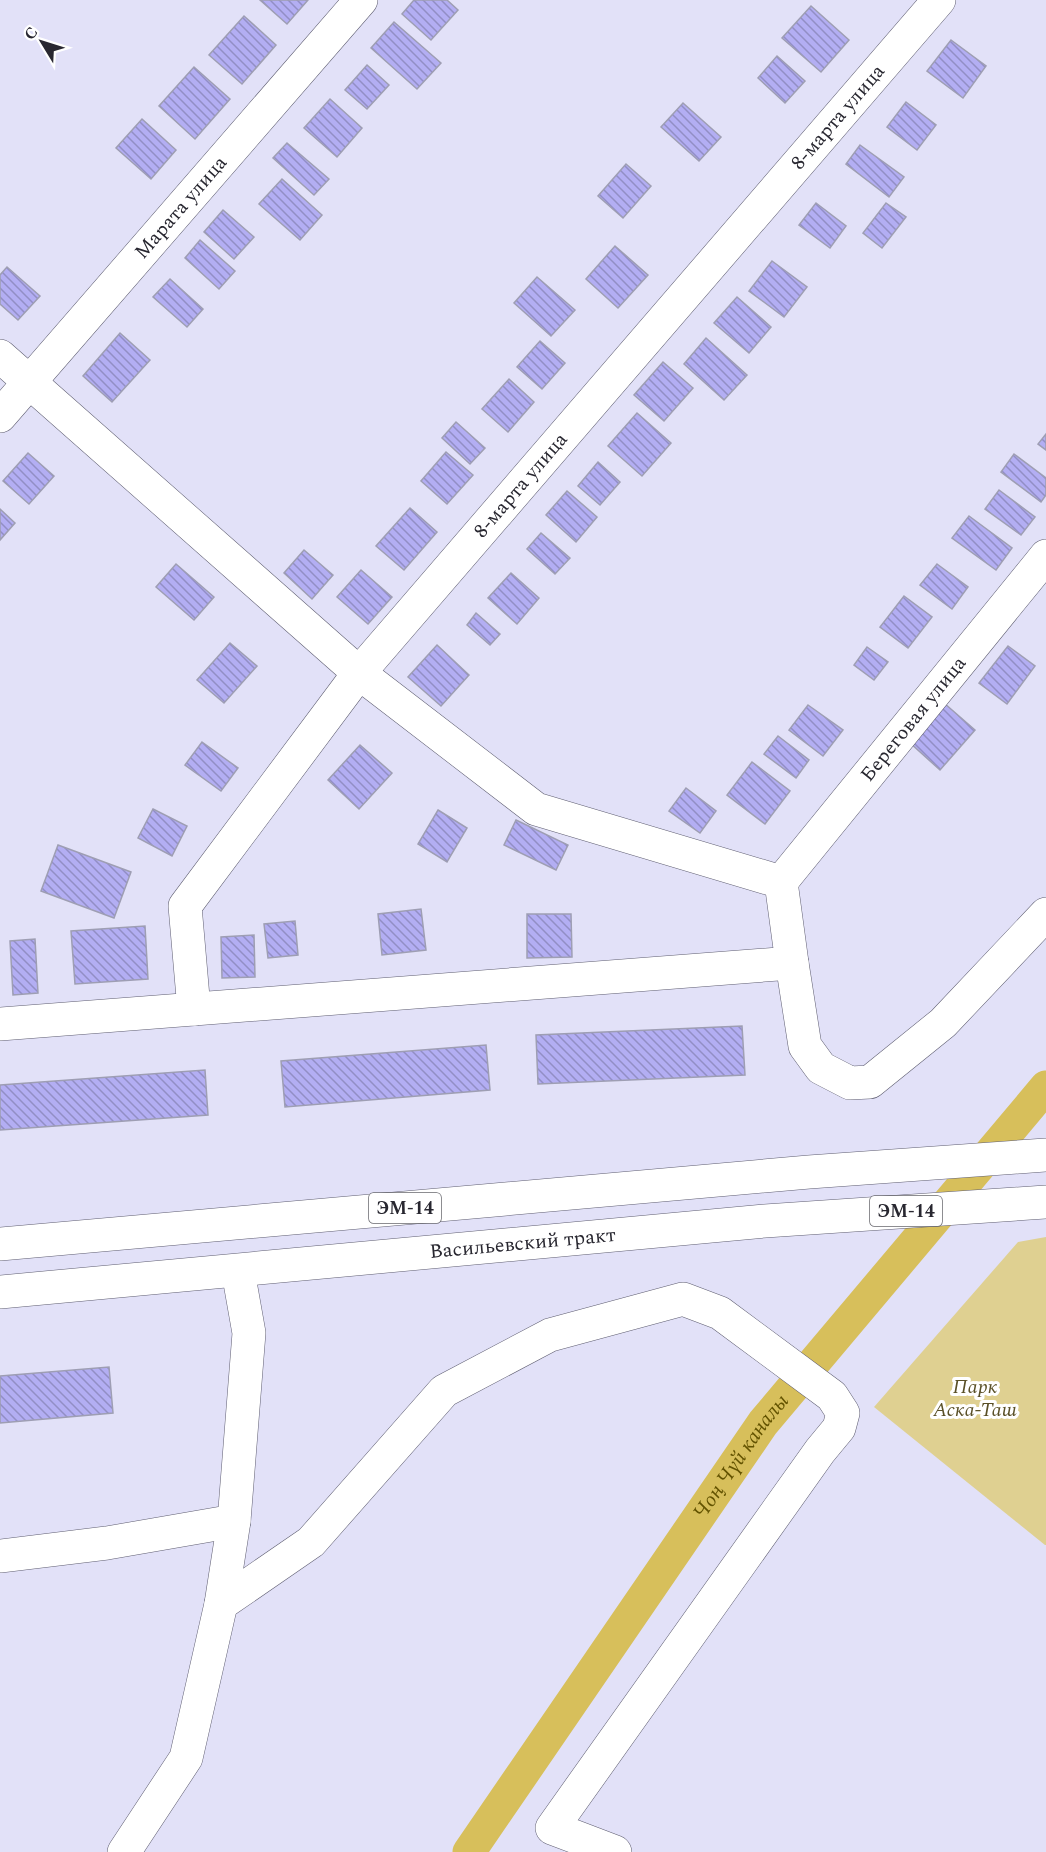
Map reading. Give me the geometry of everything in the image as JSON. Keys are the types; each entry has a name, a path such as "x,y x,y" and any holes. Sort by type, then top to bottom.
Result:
{"street":[{"name":"Марата улица","path":"0,416 361,0"},
{"name":"8-марта улица","path":"194,1009 185,906 359,673 939,0"},
{"path":"0,356 359,673 536,808 781,882 805,1046 821,1068 850,1083 870,1082 943,1023 1046,914"},
{"name":"Береговая улица","path":"781,882 1046,556"},
{"path":"0,1023 792,963"},
{"name":"ЭМ-14","path":"0,1244 809,1172 1046,1155"},
{"name":"Васильевский тракт","path":"0,1292 765,1221 1046,1202"},
{"path":"124,1852 186,1758 221,1604 234,1521 249,1333 238,1271"},
{"path":"221,1604 311,1542 444,1391 550,1335 683,1299 720,1313 832,1396 843,1413 839,1428 820,1451 552,1828 615,1852"},
{"path":"0,1556 107,1543 234,1521"}],"green space":[{"name":"Парк Аска-Таш","path":"1046,1237 1045,1545 874,1407 1018,1242"}],"building":[{"path":"260,0 308,0 287,24"},
{"path":"414,0 447,0 458,10 431,40 402,14"},
{"path":"811,6 849,40 821,72 782,38"},
{"path":"244,16 276,45 242,84 209,55"},
{"path":"394,22 441,63 417,89 371,48"},
{"path":"951,40 986,66 963,98 927,71"},
{"path":"777,56 805,81 785,103 758,78"},
{"path":"367,65 389,85 367,109 345,90"},
{"path":"194,67 230,99 195,139 159,106"},
{"path":"330,99 362,128 337,157 304,128"},
{"path":"906,102 936,125 917,150 887,127"},
{"path":"683,103 721,137 699,161 661,127"},
{"path":"142,119 176,150 151,179 116,148"},
{"path":"287,143 329,179 314,195 273,158"},
{"path":"860,145 904,177 889,197 846,164"},
{"path":"626,164 651,186 623,218 598,196"},
{"path":"282,179 322,215 300,240 259,204"},
{"path":"816,203 846,226 830,248 799,225"},
{"path":"886,203 906,217 882,248 863,233"},
{"path":"223,210 254,237 234,259 204,232"},
{"path":"200,240 235,271 219,289 185,258"},
{"path":"615,246 648,275 618,308 586,279"},
{"path":"772,261 807,287 784,317 749,291"},
{"path":"7,267 40,296 18,320 0,304 0,275"},
{"path":"537,277 575,310 551,336 514,303"},
{"path":"170,279 203,309 187,327 153,297"},
{"path":"737,297 771,327 749,353 714,323"},
{"path":"120,333 150,360 112,402 83,376"},
{"path":"706,338 747,375 724,400 684,364"},
{"path":"540,341 565,363 542,389 517,367"},
{"path":"663,362 693,388 664,421 634,395"},
{"path":"509,379 534,402 508,432 482,409"},
{"path":"637,413 671,443 642,476 608,446"},
{"path":"456,422 485,448 470,464 442,438"},
{"path":"1046,434 1046,450 1038,444"},
{"path":"446,452 473,475 447,504 421,481"},
{"path":"28,453 54,476 29,504 3,481"},
{"path":"1014,454 1046,478 1046,495 1041,502 1001,472"},
{"path":"598,462 620,482 600,505 578,486"},
{"path":"999,490 1035,517 1021,535 985,509"},
{"path":"567,491 597,517 576,542 546,515"},
{"path":"410,508 437,532 404,570 376,546"},
{"path":"0,509 15,523 0,540"},
{"path":"969,516 1012,548 996,570 952,538"},
{"path":"541,533 570,558 555,574 527,549"},
{"path":"304,550 333,575 312,599 284,573"},
{"path":"176,564 214,597 194,620 156,587"},
{"path":"937,564 968,587 952,609 920,585"},
{"path":"361,570 392,597 368,624 337,597"},
{"path":"511,573 539,598 517,624 488,598"},
{"path":"904,596 932,617 908,648 880,627"},
{"path":"476,613 500,634 490,645 467,625"},
{"path":"230,643 257,666 224,703 197,680"},
{"path":"437,645 469,675 441,706 408,677"},
{"path":"1008,646 1035,666 1007,704 979,683"},
{"path":"867,647 888,662 874,680 854,665"},
{"path":"944,703 975,730 940,770 909,742"},
{"path":"808,705 843,730 823,756 789,730"},
{"path":"778,736 809,760 796,778 764,754"},
{"path":"202,742 238,768 221,791 185,765"},
{"path":"360,745 392,773 359,809 328,780"},
{"path":"752,762 790,791 765,824 727,795"},
{"path":"686,788 716,811 700,833 669,811"},
{"path":"153,809 187,826 172,856 138,838"},
{"path":"438,810 467,828 447,862 418,844"},
{"path":"516,820 568,845 556,870 504,845"},
{"path":"58,845 131,872 114,918 41,891"},
{"path":"421,909 426,950 382,955 378,914"},
{"path":"527,914 571,914 572,957 527,958"},
{"path":"295,921 298,955 268,958 264,924"},
{"path":"145,926 148,979 75,984 71,931"},
{"path":"254,935 255,977 222,978 221,937"},
{"path":"35,939 38,993 13,995 10,941"},
{"path":"742,1026 745,1075 538,1084 536,1035"},
{"path":"486,1045 490,1090 285,1107 281,1061"},
{"path":"205,1070 208,1115 0,1130 0,1085"},
{"path":"109,1367 113,1413 0,1423 0,1376"}],"waterway":[{"name":"Чоң Чүй каналы","path":"469,1852 763,1423 1046,1087"}]}
